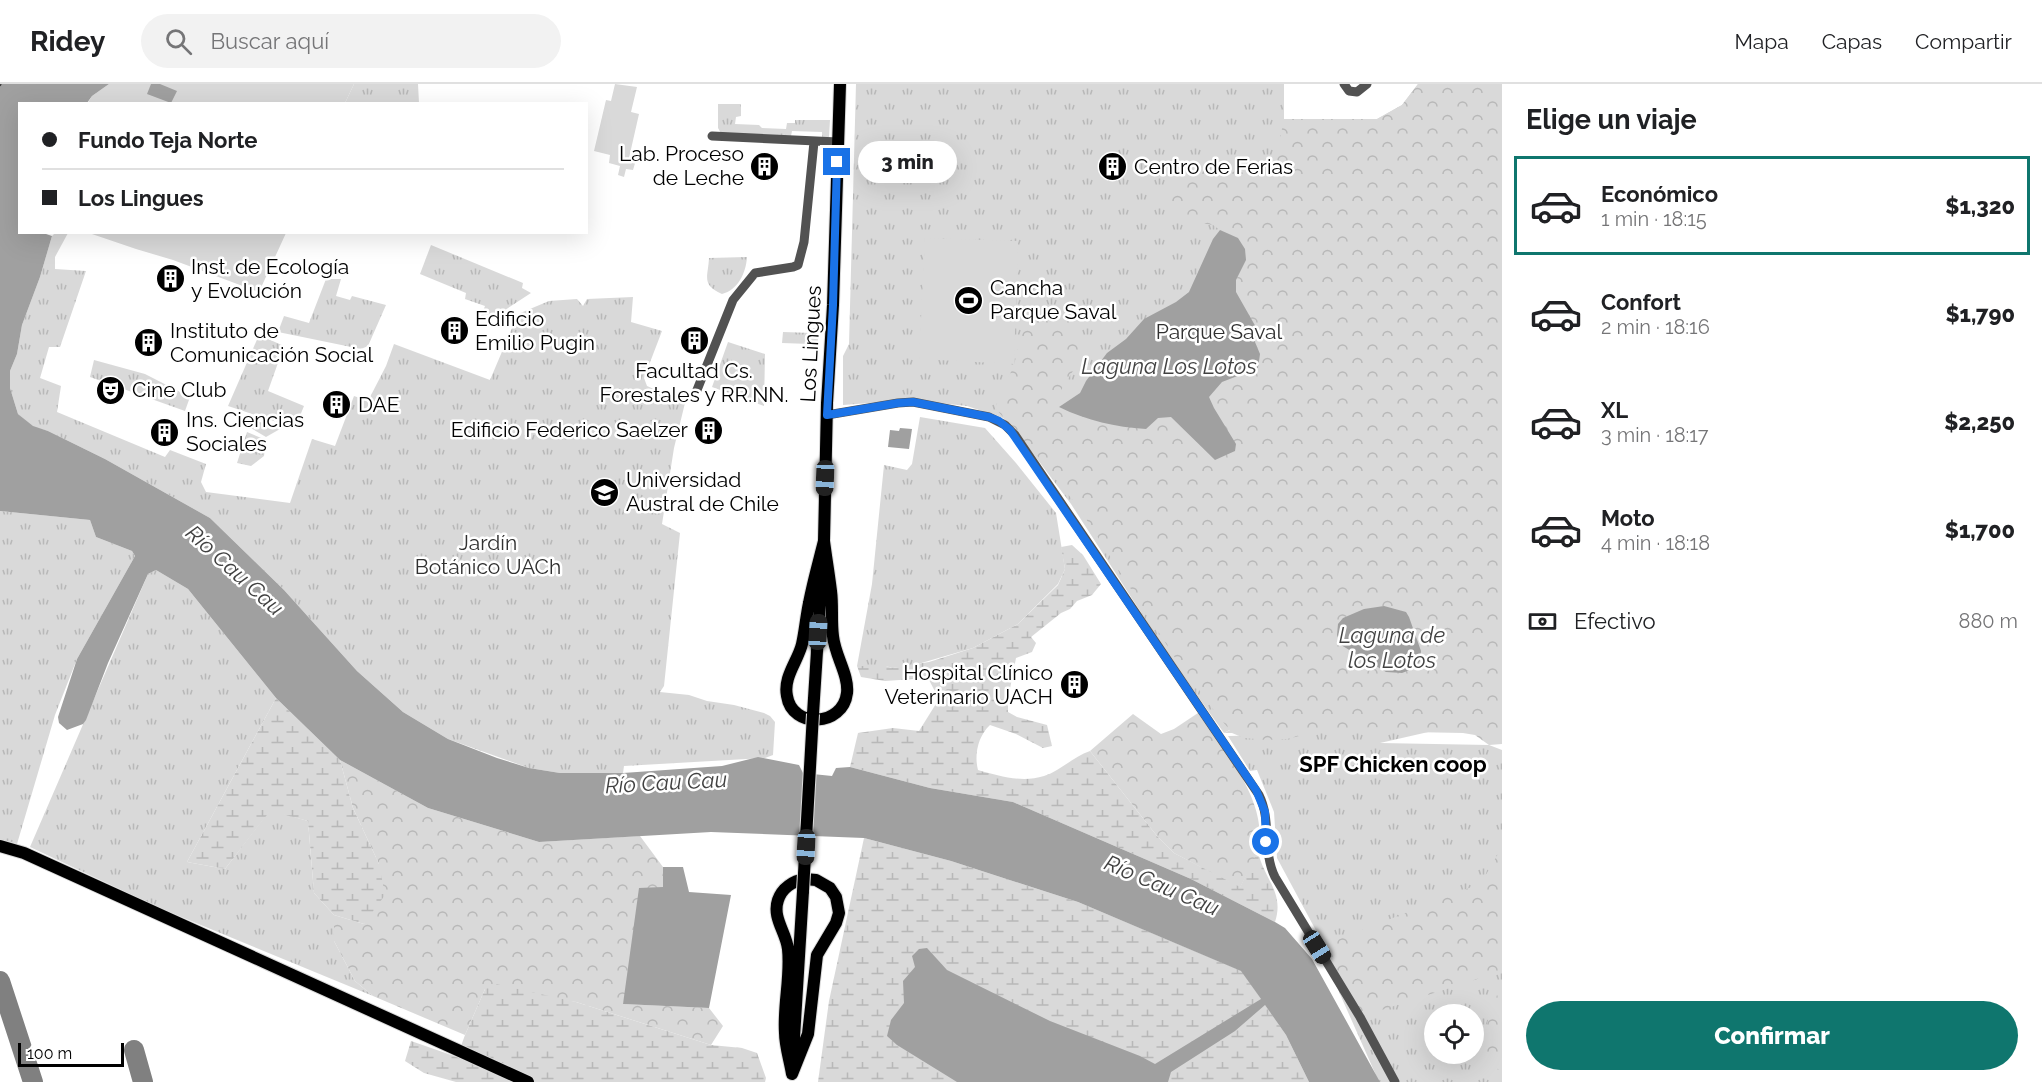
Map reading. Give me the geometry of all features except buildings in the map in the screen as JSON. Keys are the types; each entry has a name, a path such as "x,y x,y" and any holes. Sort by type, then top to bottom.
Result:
{"main road":[{"name":"Los Lingues","path":"791,1078 824,541 840,84"},
{"path":"824,541 831,591 832,636 837,658 846,679 847,692 845,702 835,714 815,721 796,713 790,705 786,690 788,677 802,642 824,541"},
{"path":"0,846 19,852 165,916 528,1082"},
{"path":"0,851 19,852"},
{"path":"811,879 830,888 836,897 839,913 818,955 808,1034 791,1078 785,1034 788,947 777,917 776,906 786,887 795,881 811,879"}],"street":[{"path":"1344,84 1349,91 1357,92 1367,84"},
{"path":"712,136 838,142"},
{"path":"695,395 729,307 746,283 755,273 793,267 801,260 814,142"},
{"path":"827,415 913,402 989,417 1005,425 1015,435 1260,795 1265,812 1267,854 1275,877 1339,981 1395,1082"}],"green space":[{"path":"109,84 354,84 345,102 88,102 92,96"},
{"path":"354,84 418,84 419,102 345,102"},
{"path":"615,84 637,87 631,112 639,114 629,158 636,160 633,170 626,169 624,177 618,175 620,166 609,163 610,155 594,151 606,100 611,101"},
{"name":"Parque Saval","path":"856,84 1284,84 1284,119 1377,119 1402,105 1418,84 1502,84 1481,720 1380,743 1489,745 1502,750 1502,1082 1379,1082 1316,940 1320,938 1277,858 1274,812 1257,770 1250,771 1228,736 1271,735 1351,664 1224,733 1171,659 1071,504 1022,439 1003,418 967,406 910,400 843,405 843,356 849,344"},
{"path":"1418,84 1502,84 1502,744 1489,745 1475,735 1463,733 1411,732 1387,727 1327,729 1287,739 1267,740 1224,733 1230,730 1179,664 1079,508 995,408 1014,365 1022,332 1027,323 1036,320 1067,319 1078,328 1081,347 1076,366 1058,395 1059,407 1158,418 1171,417 1197,441 1204,452 1213,408 1209,397 1222,382 1258,367 1260,354 1255,342 1257,329 1236,292 1236,280 1246,260 1238,238 1213,225 1170,218 1170,168 1273,174 1284,119 1377,119 1402,105","holes":["1384,606 1409,617 1414,635 1386,672 1351,653 1343,618 1364,609"]},
{"path":"718,104 741,104 741,116 736,117 735,124 759,125 762,128 786,129 787,123 795,123 795,120 830,120 829,137 822,137 822,132 792,131 791,136 722,135 718,128"},
{"name":"Jardín Botánico UACh","path":"67,234 55,257 55,269 86,271 60,347 49,347 40,378 61,386 57,412 165,457 170,450 206,464 201,482 206,492 290,503 312,439 335,446 354,396 368,401 386,366 394,344 490,380 518,314 549,301 577,299 583,306 587,299 633,297 631,322 662,331 644,378 647,386 685,403 674,448 662,524 680,533 664,686 660,692 689,695 770,716 775,722 773,755 765,758 624,766 623,773 560,773 529,768 448,739 403,712 357,671 284,590 210,518 105,459 48,431 33,427 18,414 10,388 10,371 17,354 22,325 52,236"},
{"path":"92,234 285,234 259,292 173,260"},
{"name":"Cancha Parque Saval","path":"925,238 1018,241 1014,364 919,359"},
{"path":"431,245 523,283 522,288 531,293 502,312 481,316 485,306 465,299 466,293 420,274"},
{"path":"747,257 743,275 733,289 722,294 708,283 709,258"},
{"path":"326,279 341,279 336,296 350,300 352,296 386,305 368,346 361,349 278,332 284,316 309,323"},
{"path":"813,328 818,328 818,347 811,347 810,344 782,343 783,332 812,333"},
{"path":"259,335 284,346 268,391 304,406 295,428 228,406"},
{"path":"728,342 765,354 764,406 712,387"},
{"path":"94,360 145,374 190,397 185,411 90,377"},
{"path":"920,417 985,428 1056,513 1065,569 1058,584 1018,624 973,648 911,666 892,668 857,666 872,584 884,465 907,470 912,464"},
{"path":"251,419 280,429 266,437 249,427"},
{"path":"247,432 266,440 264,456 251,466 237,463"},
{"path":"0,511 90,520 96,537 132,551 135,556 77,659 55,715 17,844 0,840"},
{"path":"1072,545 1083,555 1101,584 1092,595 1077,601 1070,609 1061,613 1031,637 1036,643 1032,652 1016,658 1008,699 1008,712 1017,717 1047,725 1052,746 1043,748 1016,734 990,725 982,735 978,746 976,758 978,770 1011,778 1036,778 1050,774 1090,751 1157,836 1174,853 1240,887 1258,851 1275,893 1277,911 1275,922 1191,879 1013,802 930,788 850,767 858,733 893,728 919,731 939,699 928,678 885,681 861,677 857,666 892,668 929,662 973,648 1018,624 1058,585 1065,569 1061,547"},
{"path":"156,570 188,589 276,698 187,862 225,869 270,810 308,821 314,893 334,915 334,941 355,981 373,996 162,909 30,847 148,574"},
{"path":"276,698 340,760 353,808 379,864 385,895 364,924 334,915 314,893 308,821 270,811 225,869 187,862"},
{"path":"1198,713 1242,777 1257,814 1260,832 1258,850 1240,888 1174,853 1157,836 1090,751 1133,714 1161,734 1174,729"},
{"path":"340,760 428,808 539,842 640,836 663,867 664,887 623,1004 709,1008 723,1026 711,1045 576,1002 485,989 465,1035 373,996 355,981 334,941 334,915 364,924 379,864 353,808"},
{"path":"864,838 951,861 1078,902 1242,971 1286,1035 1309,1082 818,1082 829,1001"},
{"path":"1502,847 1502,971 1360,1017 1324,945 1474,886 1484,878"},
{"path":"1502,981 1502,1072 1484,1060 1484,1032"},
{"path":"496,984 576,1002 711,1045 742,1048 757,1053 766,1078 765,1082 456,1082 424,1073 405,1061 411,1041 457,1057 485,989"}],"water":[{"name":"Río Cau Cau","path":"0,84 109,84 92,96 88,102 18,102 18,234 52,236 22,325 17,354 10,371 10,388 18,414 33,426 105,459 210,518 284,590 357,671 403,712 448,739 529,768 560,773 623,773 722,766 758,757 799,765 803,773 832,776 836,768 850,767 930,788 1013,802 1191,879 1285,928 1312,959 1380,1082 1309,1082 1286,1035 1265,1005 1235,1031 1171,1072 1168,1082 957,1082 897,1045 887,1036 891,1020 904,1003 903,981 915,967 912,956 919,949 927,948 947,970 1050,1021 1155,1064 1261,999 1241,971 1078,902 951,861 864,838 711,832 539,842 428,808 340,760 276,698 188,589 156,570 148,574 108,663 86,720 83,724 67,730 59,723 58,717 77,659 135,556 132,551 96,537 90,520 0,511"},
{"path":"151,84 160,84 177,91 172,102 147,94"},
{"name":"Laguna Los Lotos","path":"1220,230 1238,238 1245,249 1246,260 1236,280 1236,292 1257,329 1255,342 1260,354 1258,368 1222,382 1209,397 1236,444 1235,451 1215,460 1171,417 1158,418 1146,429 1091,420 1059,407 1080,393 1107,353 1126,339 1144,319 1176,302 1189,292 1213,239"},
{"path":"900,428 912,429 909,449 888,447 890,430 899,431"},
{"name":"Laguna de los Lotos","path":"1384,606 1406,612 1421,651 1420,661 1415,668 1402,673 1386,672 1341,645 1337,635 1338,624 1343,618 1364,609"},
{"path":"663,867 683,867 689,892 731,895 709,1008 623,1004 639,888 663,887"}],"taxiway":[{"path":"0,981 33,1082"},
{"path":"134,1050 143,1082"}],"place":[{"name":"Lab. Proceso de Leche","path":"765,166"},
{"name":"Centro de Ferias","path":"1113,167"},
{"name":"Inst. de Ecología y Evolución","path":"170,279"},
{"name":"Cancha Parque Saval","path":"969,300"},
{"name":"Edificio Emilio Pugin","path":"454,331"},
{"name":"Facultad Cs. Forestales y RR.NN.","path":"694,340"},
{"name":"Instituto de Comunicación Social","path":"149,343"},
{"name":"Cine Club","path":"111,390"},
{"name":"DAE","path":"337,405"},
{"name":"Edificio Federico Saelzer","path":"709,430"},
{"name":"Ins. Ciencias Sociales","path":"165,432"},
{"name":"Universidad Austral de Chile","path":"605,492"},
{"name":"Hospital Clínico Veterinario UACH","path":"1074,685"}],"district":[{"name":"SPF Chicken coop","path":"1393,764"}],"route":[{"path":"837,162 827,415 913,402 989,417 1005,425 1015,435 1063,504 1256,790 1265,812 1266,842"}]}
